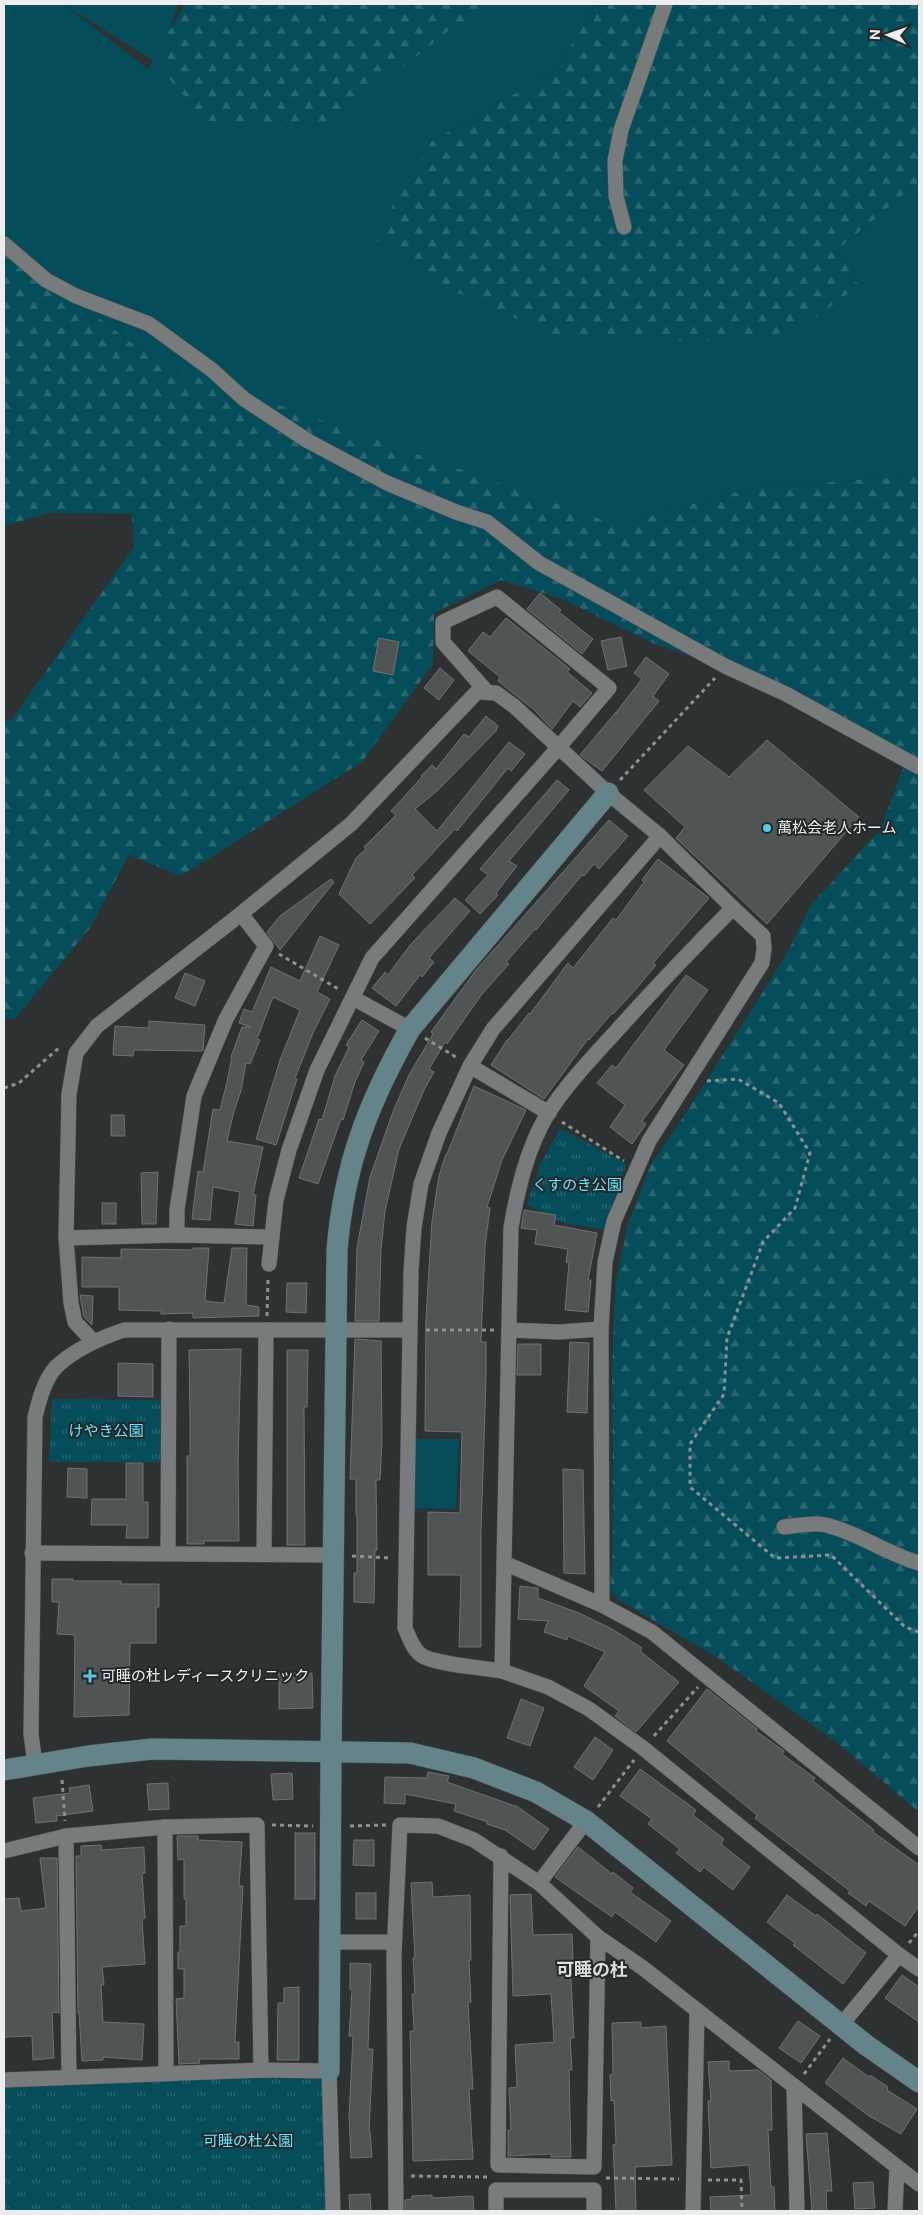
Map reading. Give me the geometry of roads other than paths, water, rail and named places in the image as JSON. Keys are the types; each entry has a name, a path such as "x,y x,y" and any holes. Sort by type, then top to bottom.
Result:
{"street":[{"path":"624,227 616,196 616,161 621,130 665,4"},
{"path":"4,244 46,280 76,296 149,324 212,370 244,399 308,441 387,483 456,512 487,522 539,563 725,666 786,694 919,767"},
{"path":"269,1264 270,1237 276,1200 289,1150 317,1070 372,958 609,688 497,597 443,622 444,642 487,692"},
{"path":"93,1341 75,1322 71,1303 66,1238 70,1094 76,1053 93,1031 351,824 477,692 496,693 514,706 608,793 660,836 763,936 762,963 649,1141 614,1221 605,1262 601,1329 602,1605"},
{"path":"333,2211 329,1942 337,1250 340,1217 347,1177 357,1144 382,1081 410,1029 608,793"},
{"path":"660,836 493,1029 470,1066 439,1133 421,1184 414,1228 410,1330 405,1628 410,1640 421,1655 436,1661 502,1671 548,1687 589,1708 643,1748 899,1955 919,1969"},
{"path":"502,1671 511,1227 517,1193 530,1151 549,1113 590,1060 677,964 733,908"},
{"path":"177,1235 177,1210 194,1096 226,1019 266,946 240,914"},
{"path":"353,998 410,1029"},
{"path":"470,1066 549,1113"},
{"path":"66,1238 177,1235 270,1237"},
{"path":"168,1554 170,1329"},
{"path":"509,1330 559,1332 601,1329"},
{"path":"35,1764 32,1734 32,1553 35,1417 42,1393 56,1368 93,1341 124,1330 410,1330"},
{"path":"264,1554 266,1330"},
{"path":"784,1527 825,1525 869,1542 904,1559 919,1563"},
{"path":"32,1553 334,1555"},
{"path":"504,1563 602,1605 652,1632 919,1848"},
{"path":"4,1770 60,1760 152,1749 410,1753 474,1768 536,1792 586,1821 866,2045 919,2082"},
{"path":"539,1883 586,1821"},
{"path":"4,1851 66,1836 165,1827 256,1825 261,2070"},
{"path":"396,2211 394,1942 400,1825 438,1826 474,1840 501,1856 539,1883 598,1937 643,1968 919,2184"},
{"path":"165,1827 166,2073"},
{"path":"66,1836 69,2077"},
{"path":"501,1856 498,2165 594,2167 598,1937"},
{"path":"329,1942 394,1942"},
{"path":"842,2024 899,1955"},
{"path":"692,2211 697,2012"},
{"path":"4,2080 261,2070 330,2071"},
{"path":"794,2086 797,2211"},
{"path":"895,2211 897,2167"},
{"path":"496,2211 496,2190 594,2190 594,2211"}],"place":[{"name":"萬松会老人ホーム","path":"767,828"},
{"name":"可睡の杜レディースクリニック","path":"90,1676"}],"district":[{"name":"可睡の杜","path":"592,1970"}],"park label":[{"name":"くすのき公園","path":"577,1185"},
{"name":"けやき公園","path":"106,1431"},
{"name":"可睡の杜公園","path":"248,2141"}]}
